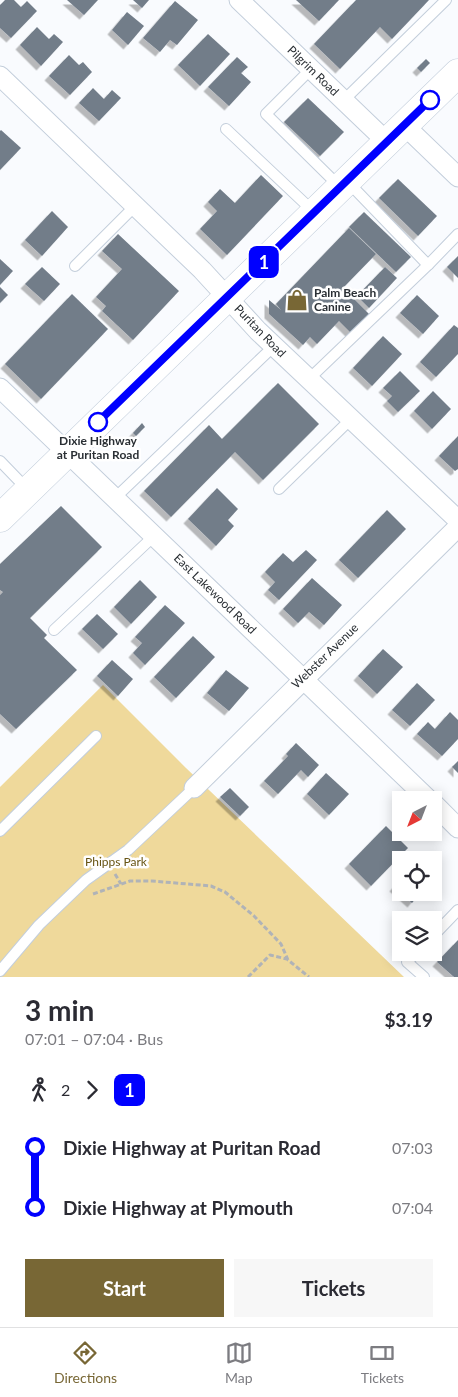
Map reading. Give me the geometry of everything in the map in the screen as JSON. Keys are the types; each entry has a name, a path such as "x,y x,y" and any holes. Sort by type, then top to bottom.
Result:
{"main road":[{"path":"0,518 458,73"}],"street":[{"name":"Pilgrim Road","path":"239,0 344,100 458,177"},
{"name":"Puritan Road","path":"0,76 228,297 274,346 458,520"},
{"name":"East Lakewood Road","path":"1,392 67,452 420,791"},
{"name":"Webster Avenue","path":"194,788 302,679 458,527"},
{"path":"442,812 458,828"}],"lane":[{"path":"344,100 446,0"},
{"path":"311,69 266,114 344,184 428,265"},
{"path":"226,129 315,213"},
{"path":"75,266 135,206"},
{"path":"309,379 458,234"},
{"path":"114,498 274,346"},
{"path":"279,489 351,419"},
{"path":"0,461 28,490"},
{"path":"54,630 154,536"},
{"path":"0,831 96,736"},
{"path":"0,971 40,925 86,880 128,850 194,788"},
{"path":"442,927 458,910"},
{"path":"408,961 424,977"}],"path":[{"path":"91,895 130,881 211,886 225,892 254,916 281,944 288,960"},
{"path":"248,977 270,955 288,960 309,977"}],"green space":[{"name":"Phipps Park","path":"103,685 186,768 404,977 0,977 0,787"}],"building":[{"path":"5,0 14,0 21,7 27,1 37,11 11,38 0,28 0,5"},
{"path":"67,0 98,0 84,15"},
{"path":"133,0 149,0 142,8"},
{"path":"296,0 339,0 319,21"},
{"path":"356,0 429,0 392,39 380,27 340,69 314,44"},
{"path":"175,1 198,20 177,45 170,40 160,52 143,38"},
{"path":"127,12 144,26 128,45 112,30"},
{"path":"37,27 49,39 54,34 63,42 41,66 20,45"},
{"path":"208,34 230,54 200,86 178,65"},
{"path":"69,55 79,65 83,62 92,72 70,95 49,76"},
{"path":"237,57 248,67 241,73 251,82 229,106 208,87"},
{"path":"426,59 430,63 421,72 417,68"},
{"path":"93,88 104,99 112,90 121,98 99,121 79,103"},
{"path":"308,98 344,132 320,156 284,122"},
{"path":"0,131 21,148 0,170"},
{"path":"261,175 283,196 227,255 200,229 217,211 208,202 220,189 235,203"},
{"path":"398,179 437,216 418,236 379,198"},
{"path":"52,211 68,227 42,256 25,240"},
{"path":"364,212 411,257 396,272 349,227"},
{"path":"349,228 376,254 343,288 369,314 351,333 339,321 317,344 310,337 303,345 269,314 269,300 281,310 276,304"},
{"path":"118,234 179,291 133,340 102,311 106,306 96,297 122,269 102,251"},
{"path":"458,256 458,278 447,267"},
{"path":"0,259 13,271 0,285"},
{"path":"42,267 60,284 44,301 25,284"},
{"path":"385,267 397,278 369,308 357,296"},
{"path":"0,287 8,295 0,303"},
{"path":"72,294 108,329 41,399 5,364"},
{"path":"417,295 439,316 423,334 400,313"},
{"path":"454,325 458,328 458,354 436,377 420,362"},
{"path":"383,336 402,354 372,386 353,368"},
{"path":"400,371 420,391 398,412 387,401 392,396 383,388"},
{"path":"278,383 319,424 263,480 235,452 171,517 144,491 209,425 222,439"},
{"path":"433,391 451,409 432,429 414,411"},
{"path":"142,423 145,427 136,436 133,433"},
{"path":"458,436 458,469 455,471 439,456"},
{"path":"217,488 238,509 228,520 234,526 216,546 188,519"},
{"path":"61,506 102,547 30,618 47,635 44,638 77,670 16,729 0,714 0,595 3,592 0,590 0,564"},
{"path":"387,510 406,529 358,578 339,560"},
{"path":"306,550 317,560 279,600 268,590 275,582 265,572 283,553 293,562"},
{"path":"312,578 342,605 324,625 309,612 298,623 283,609"},
{"path":"140,580 157,597 131,624 114,607"},
{"path":"165,605 185,623 145,665 133,653 142,643 135,637"},
{"path":"97,614 118,634 103,649 82,629"},
{"path":"193,636 215,657 176,698 154,677"},
{"path":"383,649 403,667 377,694 358,676"},
{"path":"112,660 133,679 118,696 97,676"},
{"path":"226,670 249,688 229,711 207,693"},
{"path":"417,683 435,700 410,726 392,710"},
{"path":"450,712 458,720 458,739 442,756 417,734 428,722 435,729"},
{"path":"296,743 319,765 308,777 301,770 278,794 264,781 288,756 286,754"},
{"path":"458,761 458,773 452,767"},
{"path":"326,773 349,794 329,815 307,794"},
{"path":"230,788 249,807 240,816 220,797"},
{"path":"386,826 392,832 392,841 401,841 408,848 405,851 392,851 392,864 371,886 349,864"},
{"path":"458,940 458,977 454,977 437,962 442,961 442,957"}],"bus line":[{"name":"1","path":"98,422 430,100"}],"place":[{"name":"Palm Beach Canine","path":"297,300"},
{"name":"Dixie Highway at Puritan Road","path":"98,422"}]}
